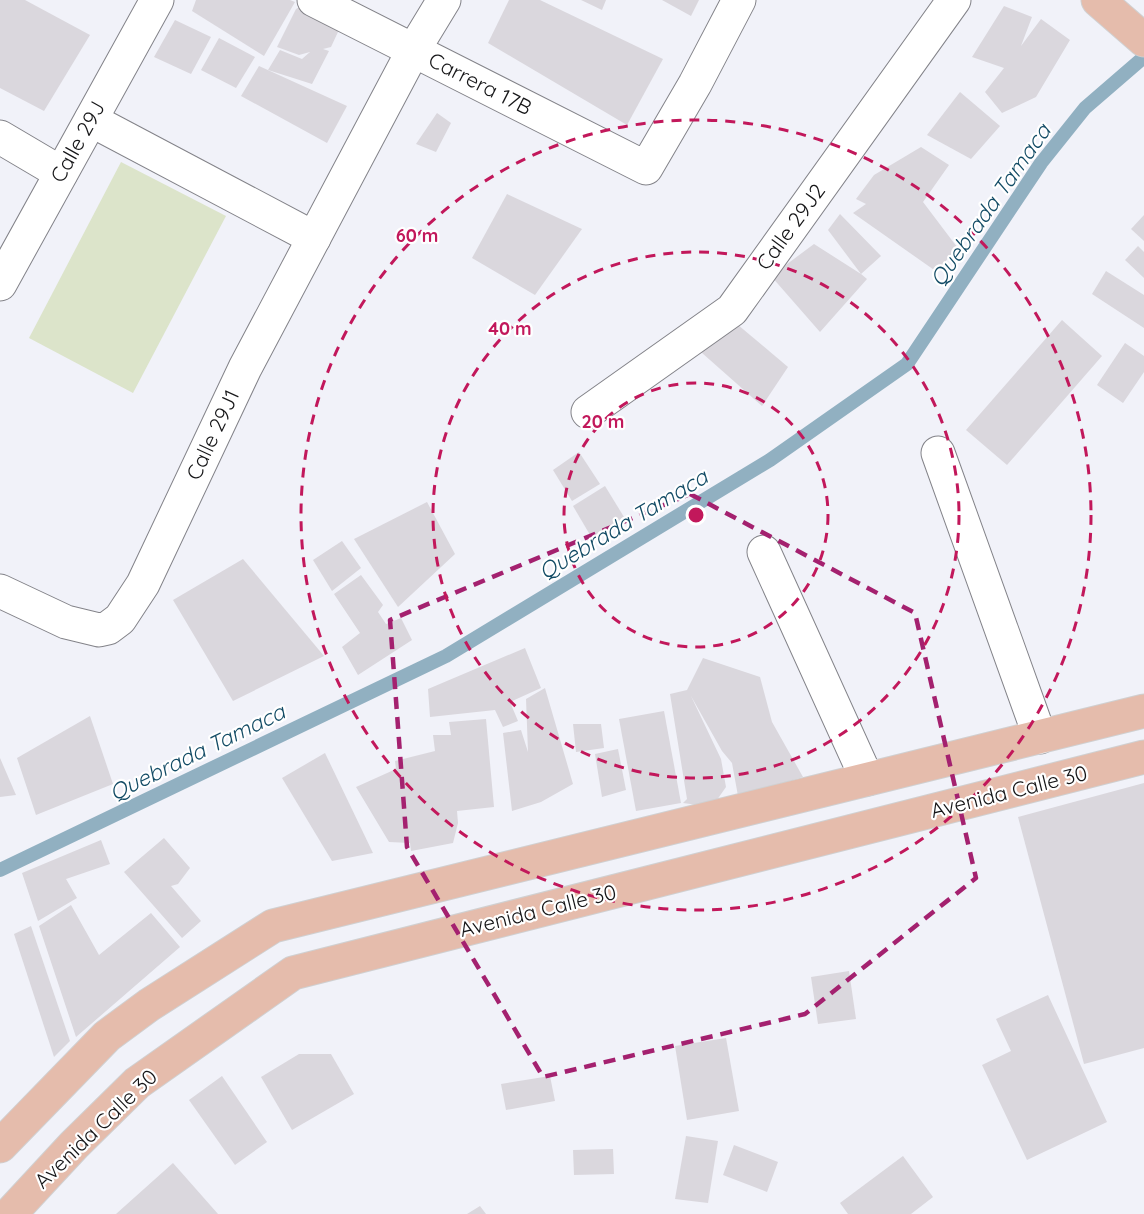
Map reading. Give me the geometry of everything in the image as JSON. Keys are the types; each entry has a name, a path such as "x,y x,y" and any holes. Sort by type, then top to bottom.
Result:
{"main road":[{"path":"1102,2 1144,40"},
{"path":"0,1146 106,1036 149,1005 273,926 1144,711"},
{"name":"Avenida Calle 30","path":"10,1214 74,1145 137,1083 292,973 1144,757"}],"street":[{"name":"Calle 29J","path":"0,284 157,0"},
{"name":"Carrera 17B","path":"314,0 646,168 695,84 739,0"},
{"name":"Calle 29J1","path":"0,591 66,622 99,630 108,628 120,619 143,584 245,368 414,51 444,0"},
{"name":"Calle 29J2","path":"588,412 732,310 954,0"},
{"path":"91,120 314,238"},
{"path":"0,137 61,173"},
{"path":"938,453 1040,737"},
{"path":"764,552 867,779"}],"highlighted area":[{"path":"690,494 915,613 976,878 805,1014 543,1077 407,847 390,620"}],"green space":[{"path":"121,162 226,216 133,393 29,338"}],"building":[{"path":"0,0 25,0 90,35 44,111 0,88"},
{"path":"196,0 290,0 295,2 264,56 192,11"},
{"path":"509,0 540,0 663,59 627,125 488,43"},
{"path":"581,0 606,0 602,10"},
{"path":"662,0 699,0 691,16"},
{"path":"307,3 344,19 331,47 323,49 329,51 312,84 268,70 280,50 302,59 310,52 299,55 277,47 296,9"},
{"path":"1004,6 1032,17 1021,46 1041,19 1070,40 1036,97 1002,113 985,92 1004,68 972,57"},
{"path":"175,20 211,37 191,74 154,57"},
{"path":"219,38 255,57 236,88 201,70"},
{"path":"259,66 347,106 327,143 241,96"},
{"path":"960,92 1000,126 971,159 927,135"},
{"path":"437,113 451,123 436,152 416,144"},
{"path":"921,147 949,165 923,202 957,247 937,272 853,213 866,204 856,199 874,175"},
{"path":"507,194 582,229 535,295 472,258"},
{"path":"840,214 881,256 861,274 828,230"},
{"path":"1144,215 1144,241 1131,229"},
{"path":"814,244 867,279 820,332 771,276"},
{"path":"1138,246 1144,252 1144,278 1125,260"},
{"path":"1106,271 1144,295 1144,328 1092,294"},
{"path":"731,319 788,367 762,406 693,345"},
{"path":"1062,320 1102,356 1007,465 966,430"},
{"path":"1125,343 1144,356 1144,372 1123,403 1097,385"},
{"path":"579,452 600,484 572,501 553,470"},
{"path":"605,486 624,517 593,540 573,506"},
{"path":"427,502 455,554 398,607 354,539"},
{"path":"342,541 361,568 332,591 313,560"},
{"path":"243,559 324,656 233,701 173,600"},
{"path":"361,575 383,605 378,612 386,624 401,618 412,640 358,675 342,647 360,633 334,594"},
{"path":"525,648 541,688 510,702 518,721 503,727 495,710 430,717 428,689"},
{"path":"703,658 760,677 772,722 803,777 738,796 732,763 722,751 691,696 721,759 726,787 712,807 683,803 687,799 670,694 687,690"},
{"path":"545,688 573,784 541,802 512,811 503,733 521,730 528,752 526,699"},
{"path":"664,711 681,803 636,811 619,719"},
{"path":"90,716 113,784 36,815 17,758"},
{"path":"486,719 494,807 457,811 458,823 453,843 411,851 410,843 389,842 356,787 396,769 395,761 435,751 433,735 451,735 449,722"},
{"path":"573,724 601,724 604,748 576,752"},
{"path":"618,749 626,790 602,797 595,754"},
{"path":"325,753 373,853 332,861 282,778"},
{"path":"0,758 16,795 0,797"},
{"path":"1144,783 1144,1048 1084,1064 1018,817"},
{"path":"164,838 190,868 178,884 171,886 201,921 182,938 124,872"},
{"path":"101,840 110,864 66,879 77,898 38,921 22,873"},
{"path":"71,905 99,955 151,913 180,947 76,1037 39,926"},
{"path":"31,926 70,1041 54,1057 14,934"},
{"path":"849,971 856,1019 818,1024 811,977"},
{"path":"1048,995 1107,1122 1027,1160 982,1065 1011,1051 996,1019"},
{"path":"726,1038 739,1111 687,1120 675,1046"},
{"path":"299,1054 331,1054 354,1094 292,1130 261,1077"},
{"path":"222,1076 267,1142 235,1165 189,1100"},
{"path":"550,1076 555,1101 506,1110 501,1084"},
{"path":"686,1136 718,1141 708,1203 675,1199"},
{"path":"734,1145 778,1162 767,1192 723,1175"},
{"path":"613,1149 614,1174 574,1175 573,1150"},
{"path":"903,1156 933,1197 911,1214 848,1214 840,1203"},
{"path":"173,1163 218,1214 116,1214"},
{"path":"480,1206 486,1214 467,1214"}],"waterway":[{"name":"Quebrada Tamaca","path":"0,870 446,656 770,460 907,364 1041,163 1085,108 1144,57"}]}
